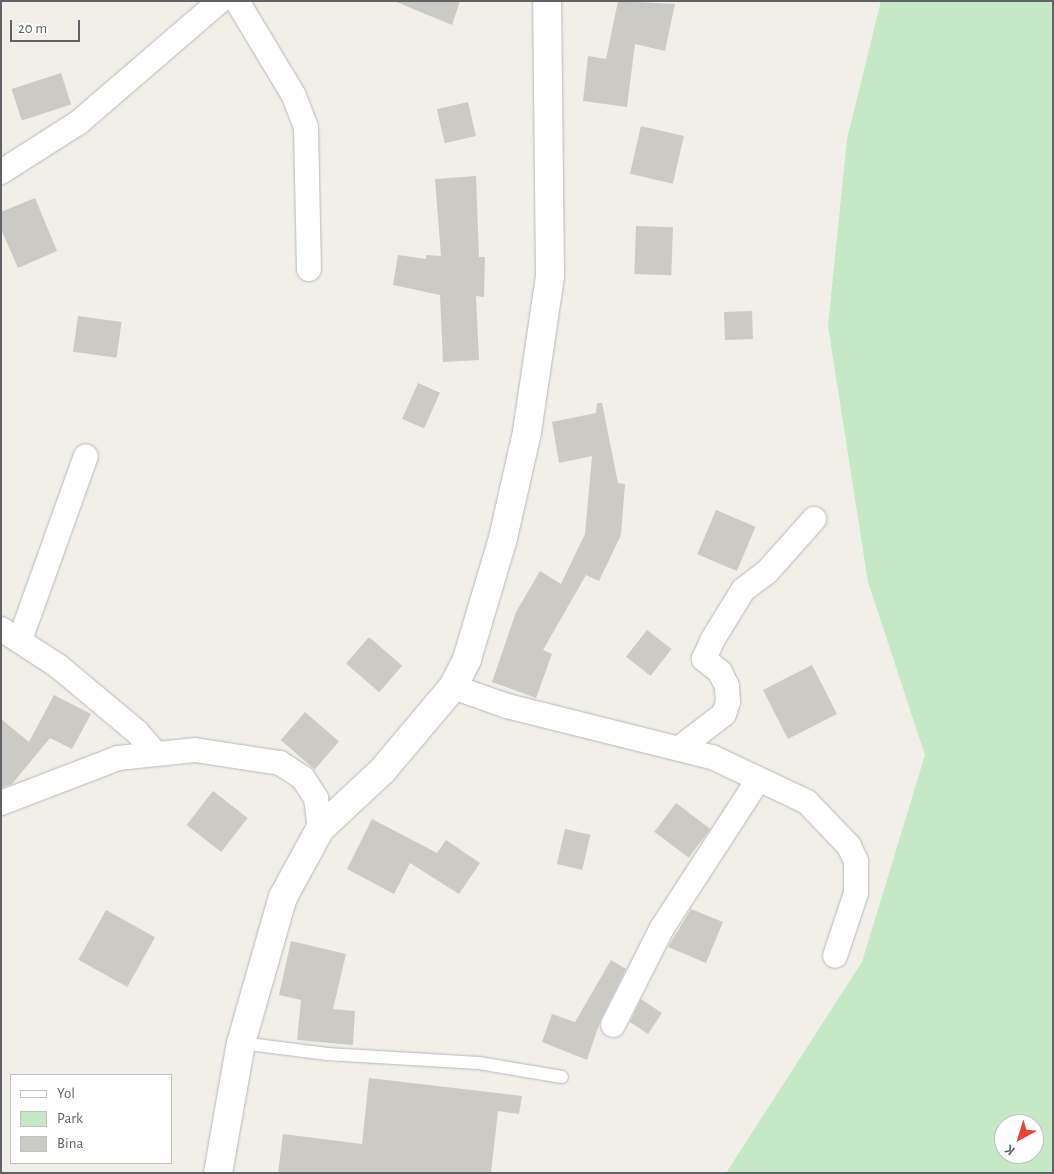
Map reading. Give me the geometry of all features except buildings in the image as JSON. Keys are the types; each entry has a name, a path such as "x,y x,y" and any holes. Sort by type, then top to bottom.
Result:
{"main road":[{"path":"218,1173 241,1044 282,897 320,829 383,770 453,686 467,660 503,538 527,432 550,276 547,1"}],"street":[{"path":"1,172 78,123 220,1"},
{"path":"237,1 294,96 306,128 309,269"},
{"path":"86,456 11,634 138,732 156,754"},
{"path":"682,747 724,714 727,686 720,672 704,659 713,639 743,590 767,572 814,519"},
{"path":"453,686 507,706 682,747 807,802 849,846 856,861 856,893 835,956"},
{"path":"1,804 118,758 195,750 280,763 304,778 316,798 320,829"},
{"path":"613,1025 662,928 758,780"}],"lane":[{"path":"241,1044 327,1054 479,1063 562,1078"}],"green space":[{"path":"881,1 1053,1 1053,1173 726,1173 862,962 925,755 868,582 828,326 847,139"}]}
